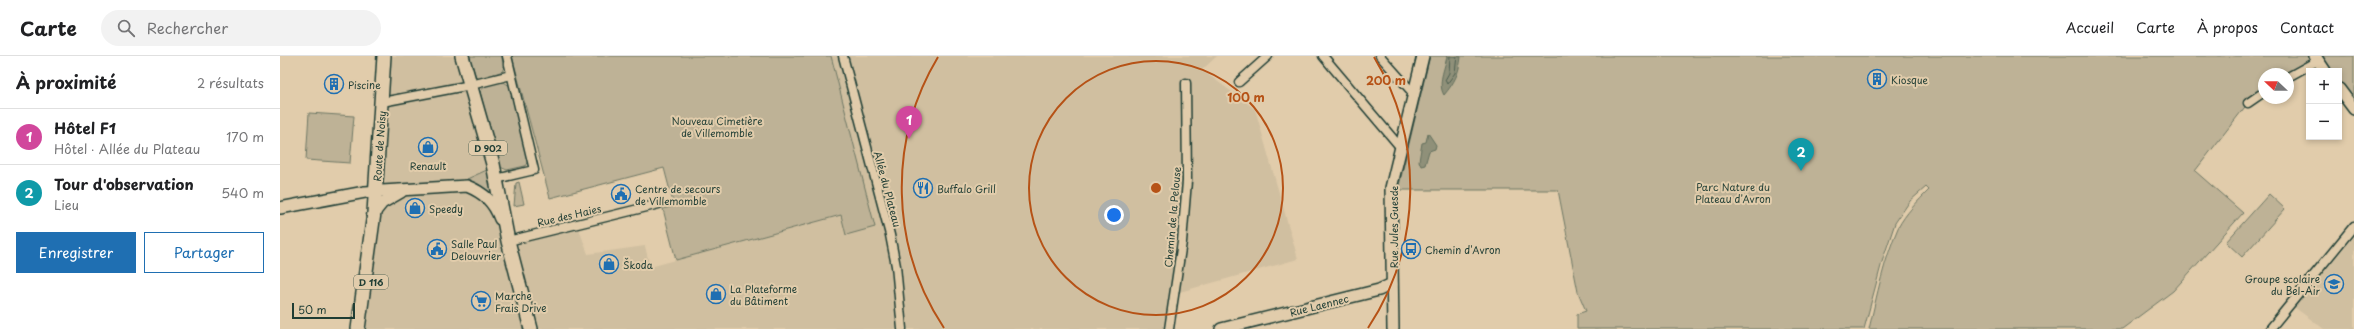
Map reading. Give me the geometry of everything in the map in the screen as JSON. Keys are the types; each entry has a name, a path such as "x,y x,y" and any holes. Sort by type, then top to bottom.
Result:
{"main road":[{"name":"Route de Noisy","path":"358,329 376,192 384,56"},
{"name":"D 902","path":"462,56 496,179 508,241 531,329"},
{"name":"Route de Noisy","path":"368,329 375,245 371,236"}],"street":[{"path":"496,179 534,170 507,56"},
{"name":"Allée du Plateau","path":"843,56 891,241 896,266 902,329"},
{"path":"1239,82 1268,56"},
{"path":"1323,56 1401,148"},
{"path":"1380,56 1414,94"},
{"name":"Rue Jules Guesde","path":"1393,329 1391,188 1423,56"},
{"path":"2294,73 2316,58 2323,68"},
{"path":"382,102 471,85 511,74"},
{"name":"Chemin de la Pelouse","path":"1169,329 1182,242 1188,181 1186,83"},
{"path":"2342,93 2354,109"},
{"path":"2248,103 2258,96"},
{"path":"280,208 365,192 466,186 475,189 492,202 496,208 508,241"},
{"path":"374,213 391,196 407,190"},
{"name":"Rue des Haies","path":"508,241 659,204"},
{"path":"2270,329 2354,226"},
{"name":"Rue Laennec","path":"1220,329 1379,290 1392,284"}],"shaded area":[{"path":"384,56 458,56 517,244 579,229 588,254 645,246 650,267 842,215 770,56 1217,56 1202,70 1255,109 1298,259 1169,295 1163,329 361,329"},
{"name":"Groupe scolaire du Bel-Air","path":"2354,236 2354,329 2324,329 2294,307"}],"green space":[{"path":"469,56 502,56 503,71 480,79 476,77"},
{"name":"Nouveau Cimetière de Villemomble","path":"512,56 831,56 875,227 846,235 841,215 676,260 663,209 674,206 664,168 550,198"},
{"name":"Parc Nature du Plateau d'Avron","path":"1430,56 2354,56 2354,109 2342,93 2342,68 2323,68 2317,61 2294,71 2294,68 2258,68 2258,96 2248,103 2195,171 2243,213 2173,291 2122,329 1869,329 1881,278 1893,240 1904,218 1929,190 1926,187 1910,201 1895,223 1882,262 1864,329 1577,329 1577,314 1586,311 1578,292 1558,190 1398,190"},
{"path":"502,81 510,86 528,161 525,166 507,170 500,167 480,92 485,86"},
{"path":"309,113 354,116 350,163 306,160"},
{"path":"489,169 494,196 480,185 467,179"},
{"path":"519,182 524,204 514,206 516,183"},
{"path":"2269,194 2285,209 2242,257 2226,242"}],"water":[{"path":"1447,56 1461,57 1456,77 1444,95 1441,81"},
{"path":"1428,133 1436,145 1435,149 1429,151 1425,165 1421,166 1419,161 1422,143 1426,142"}],"place":[{"name":"Kiosque","path":"1877,79"},
{"name":"Piscine","path":"334,84"},
{"name":"Hôtel F1","path":"909,139"},
{"name":"Renault","path":"428,147"},
{"name":"Tour d'observation","path":"1801,171"},
{"name":"Buffalo Grill","path":"923,188"},
{"name":"Centre de secours de Villemomble","path":"621,194"},
{"name":"Speedy","path":"415,208"},
{"name":"Salle Paul Delouvrier","path":"437,249"},
{"name":"Chemin d'Avron","path":"1411,249"},
{"name":"Škoda","path":"609,264"},
{"name":"Groupe scolaire du Bel-Air","path":"2334,284"},
{"name":"La Plateforme du Bâtiment","path":"716,294"},
{"name":"Marche Frais Drive","path":"481,301"}]}
